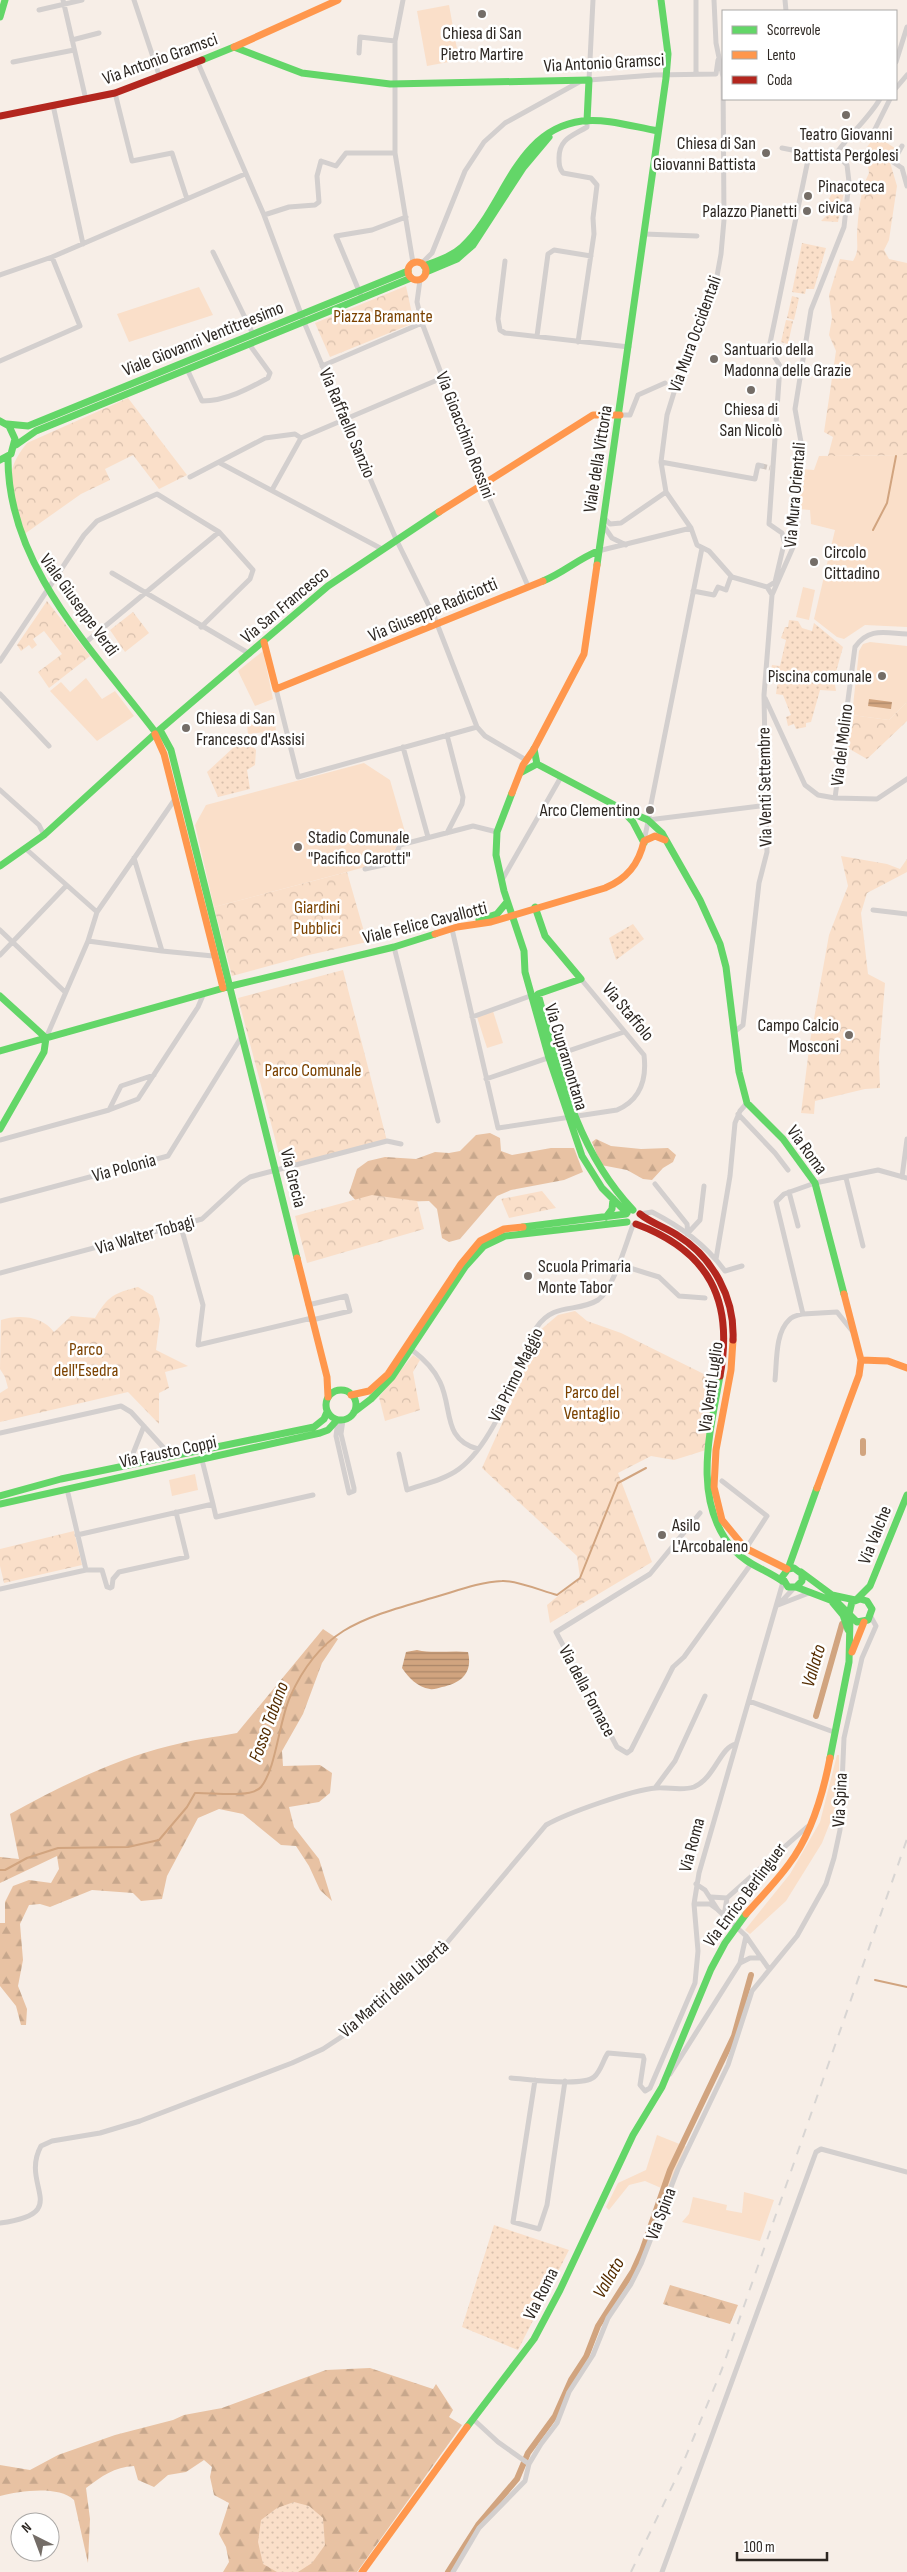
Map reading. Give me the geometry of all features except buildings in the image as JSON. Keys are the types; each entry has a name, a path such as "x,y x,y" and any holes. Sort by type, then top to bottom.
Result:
{"main road":[{"path":"0,17 5,0"},
{"path":"234,46 338,0"},
{"name":"Viale della Vittoria","path":"513,916 501,881 496,855 497,832 526,760 534,749 584,654 620,415 668,54 661,0"},
{"name":"Via Antonio Gramsci","path":"0,116 115,93 198,63 234,46 302,73 342,79 396,84 590,80"},
{"path":"587,124 590,80"},
{"path":"424,267 420,280 410,275 413,263 424,267 454,253 468,241 526,154 543,137 558,129 587,124 658,131"},
{"name":"Viale Giovanni Ventitreesimo","path":"4,423 28,426 253,334 302,318 410,275"},
{"name":"Viale Giovanni Ventitreesimo","path":"16,445 36,431 249,344 302,318"},
{"name":"Via San Francesco","path":"0,866 44,835 157,732 328,586 396,539 593,415 620,415"},
{"path":"4,423 15,433 16,445"},
{"name":"Viale Giuseppe Verdi","path":"16,445 8,457 2,481 6,508 11,521 31,568 47,591 171,750 231,986"},
{"path":"0,460 8,457"},
{"name":"Via Giuseppe Radiciotti","path":"276,689 555,576 585,555 598,551"},
{"path":"264,642 276,689"},
{"name":"Viale Giuseppe Verdi","path":"157,732 176,799 222,988"},
{"path":"534,749 537,764"},
{"path":"522,772 537,764"},
{"path":"537,764 620,808 648,820 660,830 700,900 720,944 726,967 742,1089 747,1103"},
{"path":"620,808 633,822 644,842 655,836 665,840"},
{"name":"Viale Felice Cavallotti","path":"0,1051 222,988 394,947 454,928 491,922 605,888 620,881 635,866 644,842"},
{"path":"454,928 497,914 508,903 516,909 534,908"},
{"name":"Via Staffolo","path":"534,908 545,936 581,980"},
{"name":"Via Cupramontana","path":"513,916 524,951 525,972 535,995 552,1057 569,1107 594,1162 614,1198 632,1218"},
{"path":"535,995 581,980"},
{"name":"Via Grecia","path":"231,986 327,1377 328,1397"},
{"path":"0,996 46,1038 44,1052 0,1129"},
{"name":"Via Roma","path":"747,1103 783,1139 815,1183 862,1360 859,1375 787,1569 783,1574 783,1581"},
{"path":"606,1217 612,1209 614,1198"},
{"path":"327,1377 334,1387 351,1395 369,1392 388,1374 461,1264 480,1241 504,1229 606,1217 632,1218"},
{"name":"Via Venti Luglio","path":"632,1218 688,1251 699,1262 720,1296 726,1323 726,1371 713,1424 711,1488 716,1526 725,1540 751,1564 783,1581"},
{"name":"Via Venti Luglio","path":"354,1412 381,1390 412,1350 475,1254 494,1239 632,1218 686,1236 705,1257 726,1292 733,1328 711,1488"},
{"path":"862,1360 888,1361 907,1368"},
{"path":"340,1390 328,1397 327,1412 339,1420 354,1412 355,1403 351,1395"},
{"name":"Via Fausto Coppi","path":"0,1496 61,1480 314,1427 324,1419 327,1412"},
{"name":"Via Fausto Coppi","path":"0,1504 320,1433 328,1430 339,1420"},
{"name":"Via Valche","path":"870,1604 870,1586 907,1495"},
{"name":"Via Venti Luglio","path":"713,1505 726,1529 745,1550 787,1569"},
{"name":"Via Roma","path":"795,1546 795,1560 802,1581 795,1588"},
{"path":"783,1581 788,1587 829,1600 841,1606 857,1622 864,1622 871,1617 872,1609 870,1604 864,1599 841,1599 812,1583 794,1568 787,1569"},
{"name":"Via Valche","path":"856,1600 870,1586"},
{"path":"829,1600 843,1616 850,1643"},
{"path":"849,1616 849,1606 856,1600"},
{"name":"Via Enrico Berlinguer","path":"632,2135 662,2087 711,1969 731,1934 789,1864 811,1823 829,1765 849,1662 849,1616"},
{"name":"Via Enrico Berlinguer","path":"849,1662 864,1622"},
{"name":"Via Roma","path":"362,2572 472,2419 534,2339 564,2283 632,2135"}],"street":[{"path":"38,10 64,2 82,0"},
{"path":"134,0 160,78"},
{"path":"403,0 395,41 395,153 413,263"},
{"path":"590,80 593,0"},
{"path":"696,0 696,73"},
{"path":"714,0 718,55"},
{"path":"64,2 86,100"},
{"path":"897,59 907,27"},
{"path":"72,40 99,33"},
{"path":"359,53 360,38 395,41"},
{"path":"13,62 74,50"},
{"name":"Via Antonio Gramsci","path":"590,80 654,75 716,74 718,55"},
{"name":"Via Mura Occidentali","path":"718,55 722,73"},
{"name":"Via Raffaello Sanzio","path":"198,63 264,215 322,366 396,539 436,623 477,727 485,736 526,760"},
{"path":"897,87 907,74"},
{"path":"563,81 566,87 564,92"},
{"path":"424,267 432,253 465,170 484,142 504,123 564,92 581,81"},
{"path":"115,93 132,161 172,153 187,200"},
{"name":"Via Mura Occidentali","path":"702,548 697,545 691,528 666,492 661,462 670,405 681,370 715,287 721,254 724,220 723,100"},
{"path":"782,148 839,160 849,136 866,119 879,100"},
{"path":"874,131 890,100"},
{"path":"53,106 83,244"},
{"path":"578,342 591,256 597,185 591,178 564,173 559,166 559,150 562,143 587,124"},
{"path":"907,150 902,145 893,162 902,168 907,186"},
{"path":"264,215 289,207 315,205 319,202 317,176 322,161 336,166 346,153 395,153"},
{"path":"784,541 782,533 768,524 780,366 769,348 809,155"},
{"name":"Via Mura Orientali","path":"772,595 794,545 795,483 801,442 794,409 811,310 844,227 850,182 839,160"},
{"path":"0,275 52,257 245,174"},
{"path":"360,295 336,236 372,230 406,217"},
{"path":"644,234 697,236"},
{"path":"537,336 548,254 554,250 591,256"},
{"path":"213,252 253,334"},
{"path":"0,361 80,326 52,257"},
{"path":"506,261 498,326 505,332 629,347"},
{"name":"Via Gioacchino Rossini","path":"420,280 417,302 422,323 484,484 528,586"},
{"path":"322,366 422,323"},
{"path":"187,370 202,401 216,401 228,398 268,378 270,373 249,344"},
{"path":"272,490 301,438 442,378"},
{"path":"620,415 630,415 638,395 666,383"},
{"path":"190,477 220,463 264,438 295,434 301,438"},
{"path":"661,462 755,480 758,466 762,466"},
{"path":"220,463 382,549"},
{"path":"603,521 610,524 621,524 666,492"},
{"path":"0,661 84,535 97,521 157,494 219,532 253,570 250,579 201,627"},
{"path":"603,521 612,538 626,546"},
{"path":"598,551 626,546 691,528"},
{"path":"86,642 219,532"},
{"path":"702,548 709,551 731,576 768,587 772,595"},
{"name":"Viale Felice Cavallotti","path":"644,842 702,548"},
{"path":"768,587 775,582 783,548"},
{"path":"112,573 144,594 250,654"},
{"path":"693,591 714,595 718,587 726,590 731,576"},
{"name":"Via Venti Settembre","path":"734,1032 743,1025 759,883 767,852 768,804 764,695 772,595"},
{"name":"Via del Molino","path":"764,695 775,723 805,785 818,795 835,798 855,647 860,639 872,633 907,634"},
{"path":"276,689 298,776 477,727"},
{"path":"0,694 49,746"},
{"path":"447,735 463,797 462,804 447,833"},
{"path":"403,747 428,837"},
{"path":"501,881 561,777"},
{"path":"835,798 877,799 907,778"},
{"path":"0,790 39,825 44,835"},
{"path":"46,1038 88,941 97,912 176,799"},
{"path":"648,820 768,804"},
{"path":"365,869 392,863 400,845 428,837 473,826 497,832"},
{"path":"26,849 97,912"},
{"path":"134,858 162,952"},
{"path":"0,955 66,886"},
{"path":"873,910 907,914"},
{"path":"454,928 486,1079 624,1032"},
{"path":"0,930 65,992"},
{"path":"88,941 162,952 214,956"},
{"path":"394,947 438,1121"},
{"name":"Via Staffolo","path":"486,1079 498,1128 617,1110 630,1104 638,1095 643,1080 644,1056 639,1047 624,1032 581,980"},
{"path":"0,1140 109,1110 138,1099 198,1007 204,993"},
{"path":"472,1017 535,995"},
{"name":"Via Polonia","path":"0,1201 168,1156 242,1035"},
{"path":"109,1110 121,1086 155,1075"},
{"path":"716,1259 738,1114 747,1103"},
{"path":"738,1114 775,1153 788,1170"},
{"path":"803,1314 776,1206 779,1198 789,1192 815,1183 878,1170 905,1177 907,1139"},
{"path":"277,1170 387,1141 401,1144"},
{"name":"Via Walter Tobagi","path":"0,1273 202,1220 241,1182 250,1177 277,1170"},
{"path":"846,1178 863,1246"},
{"path":"655,1184 687,1224 686,1236"},
{"path":"686,1236 700,1220 704,1186"},
{"path":"789,1192 798,1226"},
{"name":"Via Primo Maggio","path":"399,1454 407,1490 458,1470 470,1460 506,1401 538,1326 549,1314 598,1300 607,1291 632,1218"},
{"path":"181,1227 203,1305 198,1345 350,1311 346,1296 308,1305"},
{"path":"686,1236 716,1259 725,1271 742,1266"},
{"path":"617,1264 659,1277 678,1296 705,1298"},
{"path":"775,1380 779,1339 784,1326 790,1318 803,1314 836,1312 854,1333"},
{"path":"412,1350 433,1370 441,1384 454,1433 466,1446 478,1449"},
{"path":"0,1433 121,1406 131,1412 172,1457"},
{"path":"339,1420 354,1488 354,1491 349,1494 336,1436 339,1420"},
{"path":"128,1466 144,1426"},
{"path":"202,1460 216,1517 313,1495"},
{"path":"722,1482 767,1516 745,1550"},
{"path":"67,1489 86,1570"},
{"path":"77,1535 212,1504"},
{"path":"0,1589 86,1570 102,1570 107,1587 110,1588 112,1587 112,1579 119,1572 187,1557 176,1512"},
{"name":"Via della Fornace","path":"700,1513 655,1570 556,1632 617,1747 627,1753 634,1745 674,1668 751,1564"},
{"name":"Via Roma","path":"565,2081 593,2078 610,2051 641,2054 644,2059 640,2085 643,2090 647,2091 650,2088 694,1983 698,1951 694,1904 696,1884 778,1605 783,1581"},
{"name":"Via Roma","path":"778,1605 795,1588"},
{"path":"778,1605 809,1593"},
{"name":"Via Spina","path":"453,2572 480,2528 525,2481 526,2462 557,2423 569,2392 593,2355 608,2318 624,2296 641,2264 678,2170 728,2065 752,1991 787,1949 811,1913 826,1884 840,1830 842,1749 862,1658 876,1626 871,1617"},
{"path":"655,1788 675,1761 705,1696"},
{"path":"749,1701 830,1731"},
{"name":"Via Martiri della Libertà","path":"0,2223 29,2218 39,2208 40,2201 34,2164 41,2146 52,2141 100,2133 140,2121 292,2063 322,2049 352,2030 435,1957 546,1825 558,1818 655,1788 692,1788 712,1774 726,1749 736,1744"},
{"path":"724,1916 727,1898 811,1823"},
{"path":"696,1884 711,1897 718,1910"},
{"path":"711,1897 727,1898"},
{"path":"694,1904 710,1904 718,1910 746,1936 769,1970"},
{"path":"662,2087 740,1963 746,1936"},
{"path":"740,1963 750,1958 761,1958"},
{"path":"511,2078 565,2081 547,2205 539,2230 513,2222 535,2080"},
{"path":"662,2572 816,2152 822,2149 907,2172"},
{"path":"472,2419 526,2462"}],"green space":[{"path":"449,5 459,60 427,66 417,11"},
{"path":"877,137 895,148 889,159 897,186 889,240 884,250 889,259 907,263 907,455 828,456 833,437 824,432 836,351 829,335 832,318 829,295 840,259 853,261 856,254 862,195 869,173 868,166 875,153 867,147"},
{"path":"829,186 839,187 844,192 838,222 821,221 828,214 827,203 831,195"},
{"path":"802,243 826,248 814,289 806,289 805,294 792,292"},
{"name":"Piazza Bramante","path":"406,286 414,323 330,357 315,323"},
{"path":"199,287 213,315 129,342 117,314"},
{"path":"792,296 799,298 794,320 787,318"},
{"path":"786,320 793,321 788,344 781,342"},
{"path":"128,398 187,475 159,489 133,455 105,469 110,480 81,494 23,535 10,487 13,466 27,443"},
{"path":"907,455 907,627 865,625 844,639 837,637 814,619 835,530 811,524 810,510 798,509 801,469 814,470 819,456"},
{"path":"803,587 815,590 809,620 796,617"},
{"path":"47,601 90,656 49,688 38,672 62,654 44,631 33,639 37,645 32,649 29,645 21,651 17,645"},
{"path":"133,612 149,633 125,652 110,630"},
{"path":"789,620 798,621 802,628 812,631 814,623 843,647 834,679 836,691 820,690 811,722 806,723 806,727 796,729 794,724 788,726 786,717 791,715 783,695 776,694 779,670 771,669 772,665 780,666 786,640 781,638 785,627 788,627"},
{"name":"Piscina comunale","path":"870,642 907,646 907,702 889,720 852,715 859,651 863,644"},
{"path":"263,651 273,699 255,706 238,671"},
{"path":"86,678 102,699 115,691 134,716 97,741 50,691 61,682 70,692"},
{"path":"907,702 907,721 867,759 846,747 852,715 889,720"},
{"path":"274,712 276,731 248,734 246,715"},
{"path":"248,734 250,743 256,750 255,765 247,770 250,789 218,797 207,772"},
{"name":"Stadio Comunale \"Pacifico Carotti\"","path":"364,763 390,780 405,832 388,861 214,907 195,825 206,805"},
{"path":"841,856 887,864 900,869 907,859 907,872 867,893 861,913 868,974 885,983 879,1057 880,1088 865,1089 815,1101 814,1114 801,1113 810,1041 829,935 848,886"},
{"name":"Giardini Pubblici","path":"347,872 367,942 309,955 232,976 214,907"},
{"path":"633,924 644,939 616,960 609,938"},
{"name":"Parco Comunale","path":"343,970 387,1141 283,1169 238,998"},
{"path":"493,1011 503,1043 487,1048 477,1017"},
{"path":"490,1133 500,1138 501,1151 512,1155 551,1148 574,1148 583,1172 564,1180 511,1190 497,1196 460,1239 449,1242 442,1238 437,1209 429,1201 358,1203 349,1193 357,1169 368,1161 385,1157 416,1159 435,1152 449,1153 460,1151 476,1135"},
{"path":"596,1139 611,1146 641,1149 668,1148 676,1155 673,1162 663,1168 652,1180 643,1179 627,1170 601,1165 592,1142"},
{"path":"542,1191 556,1208 509,1218 501,1199"},
{"path":"372,1195 417,1201 424,1229 307,1263 295,1216"},
{"name":"Parco dell'Esedra","path":"138,1287 153,1296 160,1319 156,1350 188,1366 165,1372 169,1388 159,1393 159,1424 128,1392 0,1422 0,1393 8,1388 5,1377 0,1369 1,1320 15,1317 30,1318 43,1323 54,1332 71,1316 95,1318 112,1296"},
{"name":"Parco del Ventaglio","path":"575,1311 587,1321 621,1333 716,1380 706,1450 674,1460 651,1456 618,1473 652,1562 550,1623 547,1605 580,1578 577,1556 482,1468 512,1401 538,1332 558,1315"},
{"path":"413,1355 420,1360 413,1372 420,1410 385,1421 379,1397"},
{"path":"195,1474 198,1490 172,1496 169,1480"},
{"path":"74,1531 82,1565 4,1583 0,1566 0,1549"},
{"path":"323,1629 338,1639 322,1663 303,1714 282,1751 283,1766 320,1765 332,1773 330,1793 319,1802 289,1807 294,1827 319,1859 332,1901 320,1890 309,1866 296,1846 281,1845 243,1814 219,1809 198,1818 167,1876 162,1899 141,1901 133,1893 92,1890 50,1907 40,1904 29,1905 20,1924 23,1960 18,1986 27,2009 26,2025 21,2025 16,2006 0,1986 0,1923 5,1923 5,1902 13,1886 29,1880 51,1883 59,1869 57,1856 0,1883 0,1857 19,1859 10,1814 68,1784 128,1758 194,1740 237,1733"},
{"path":"837,1755 839,1755 839,1800 822,1843 786,1901 750,1934 745,1930 790,1874 820,1822"},
{"path":"657,2135 687,2147 668,2191 645,2181 629,2185 609,2210 606,2207 618,2183 646,2170"},
{"path":"744,2192 774,2200 760,2241 682,2222 689,2214 693,2197 727,2205 726,2210 742,2213"},
{"path":"494,2225 569,2250 518,2350 462,2327"},
{"path":"670,2285 738,2305 730,2324 663,2304"},
{"path":"370,2368 433,2389 436,2384 453,2410 449,2417 462,2425 357,2572 223,2572 229,2562 226,2547 219,2534 229,2503 214,2495 210,2477 212,2467 204,2460 186,2472 168,2475 154,2487 138,2480 134,2466 114,2470 86,2488 90,2519 88,2563 74,2500 58,2492 38,2490 0,2496 0,2465 30,2470 58,2455 115,2435 173,2420 184,2415 222,2408 326,2370"},
{"path":"294,2502 309,2506 323,2518 325,2545 312,2563 298,2572 277,2572 263,2564 258,2542 261,2520 277,2508"}],"shaded area":[{"path":"869,699 892,702 891,709 868,706"},
{"path":"417,1650 468,1652 469,1666 464,1676 455,1683 433,1689 425,1688 411,1679 402,1668 406,1652"}],"waterway":[{"path":"873,530 887,503 896,456"},
{"name":"Vallato","path":"863,1441 863,1453"},
{"name":"Fosso Tabano","path":"0,1870 5,1870 27,1858 58,1848 128,1847 159,1840 187,1807 195,1793 240,1794 256,1791 261,1787 270,1769 290,1697 302,1673 331,1640 347,1629 385,1612 484,1583 508,1581 557,1595 580,1578 618,1483 646,1468"},
{"name":"Vallato","path":"816,1716 842,1624"},
{"name":"Vallato","path":"448,2572 478,2525 517,2479 528,2453 555,2416 571,2380 586,2357 598,2326 633,2271 642,2251 670,2170 734,2036 751,1975"},
{"path":"875,1980 907,1987"}],"tunnel":[{"path":"762,466 770,468"}],"railway":[{"path":"631,2572 681,2468 722,2369 907,1839"}],"traffic: fast":[{"path":"0,17 5,0"},
{"path":"597,565 666,78 668,54 661,0"},
{"path":"202,60 234,47 302,73 390,84 589,80 587,121"},
{"path":"424,266 449,256 462,247 477,231 525,155 541,139 559,127 591,120 620,123 658,131"},
{"path":"426,272 457,259 473,245 523,168 549,137"},
{"path":"7,424 28,426 408,271"},
{"path":"16,445 36,431 411,278"},
{"path":"0,421 9,426 15,439 11,454 0,460"},
{"path":"8,457 12,497 22,535 38,571 58,605 82,638 156,733"},
{"path":"0,866 44,835 157,732 328,586 439,512"},
{"path":"543,581 598,551"},
{"path":"160,730 171,750 297,1258"},
{"path":"534,749 537,764 620,808 648,820 662,833 700,900 720,944 726,967 739,1072 747,1103 783,1139 815,1183 844,1294"},
{"path":"522,772 537,764"},
{"path":"512,793 497,832 496,855 504,891 524,951 525,972 549,1058 582,1156 602,1188 627,1213"},
{"path":"621,809 633,822 644,843"},
{"path":"479,920 497,914 507,902"},
{"path":"535,907 545,936 581,979 538,994 562,1080 583,1136 597,1162 613,1187 633,1210"},
{"path":"0,1051 231,986 394,947 435,934"},
{"path":"0,996 46,1038"},
{"path":"0,1129 44,1052 46,1038"},
{"path":"606,1217 612,1209 613,1199"},
{"path":"523,1227 626,1214"},
{"path":"354,1412 371,1399 392,1377 465,1267 484,1246 505,1236 627,1222"},
{"path":"720,1376 712,1420 707,1466 708,1489 712,1510 721,1531 734,1550 744,1559 782,1581"},
{"path":"341,1390 347,1391 355,1399 356,1405 355,1411 347,1419 341,1420 335,1419 327,1411 326,1405 327,1399 335,1391 341,1390"},
{"path":"0,1496 61,1479 314,1427 324,1419 327,1412"},
{"path":"0,1504 320,1433 328,1430 337,1420"},
{"path":"817,1488 788,1569 782,1577 788,1587 796,1587 838,1603 857,1622 868,1620 872,1609 867,1601 860,1599 852,1602 849,1614"},
{"path":"857,1599 870,1586 907,1495"},
{"path":"788,1569 794,1568 802,1574 802,1581 796,1587"},
{"path":"801,1572 832,1595 855,1600"},
{"path":"833,1603 843,1615 848,1630"},
{"path":"830,1758 849,1662 850,1618"},
{"path":"467,2427 534,2339 560,2290 633,2135 662,2087 711,1969 725,1943 746,1914"}],"traffic: slow":[{"path":"234,47 338,0"},
{"path":"417,262 423,265 426,271 423,277 417,280 411,277 408,271 411,265 417,262"},
{"path":"439,512 593,415 620,415"},
{"path":"512,793 523,765 534,749 584,654 597,565"},
{"path":"264,642 276,689 543,581"},
{"path":"155,734 164,754 223,988"},
{"path":"435,934 457,927 491,922 605,888 620,880 631,870 639,857 644,841 655,836 665,840"},
{"path":"351,1395 369,1391 388,1374 461,1264 480,1241 504,1229 523,1227"},
{"path":"297,1258 327,1377 328,1397"},
{"path":"817,1488 859,1375 861,1360 844,1294"},
{"path":"733,1340 731,1370 716,1450 714,1487 722,1520 745,1548 787,1569"},
{"path":"861,1360 888,1361 907,1368"},
{"path":"852,1652 864,1622"},
{"path":"746,1914 784,1871 797,1853 810,1827 820,1800 830,1758"},
{"path":"362,2572 467,2427"}],"traffic: jam":[{"path":"0,116 115,93 202,60"},
{"path":"640,1214 690,1244 711,1267 726,1294 733,1324 733,1340"},
{"path":"636,1224 661,1235 682,1248 698,1264 711,1282 719,1302 723,1324 720,1376"}],"place":[{"name":"Chiesa di San Pietro Martire","path":"482,14"},
{"name":"Teatro Giovanni Battista Pergolesi","path":"846,115"},
{"name":"Chiesa di San Giovanni Battista","path":"766,153"},
{"name":"Pinacoteca civica","path":"808,196"},
{"name":"Palazzo Pianetti","path":"807,211"},
{"name":"Santuario della Madonna delle Grazie","path":"714,359"},
{"name":"Chiesa di San Nicolò","path":"751,390"},
{"name":"Circolo Cittadino","path":"814,562"},
{"name":"Piscina comunale","path":"882,676"},
{"name":"Chiesa di San Francesco d'Assisi","path":"186,728"},
{"name":"Arco Clementino","path":"650,810"},
{"name":"Stadio Comunale \"Pacifico Carotti\"","path":"298,847"},
{"name":"Campo Calcio Mosconi","path":"849,1035"},
{"name":"Scuola Primaria Monte Tabor","path":"528,1276"},
{"name":"Asilo L'Arcobaleno","path":"662,1535"}]}
